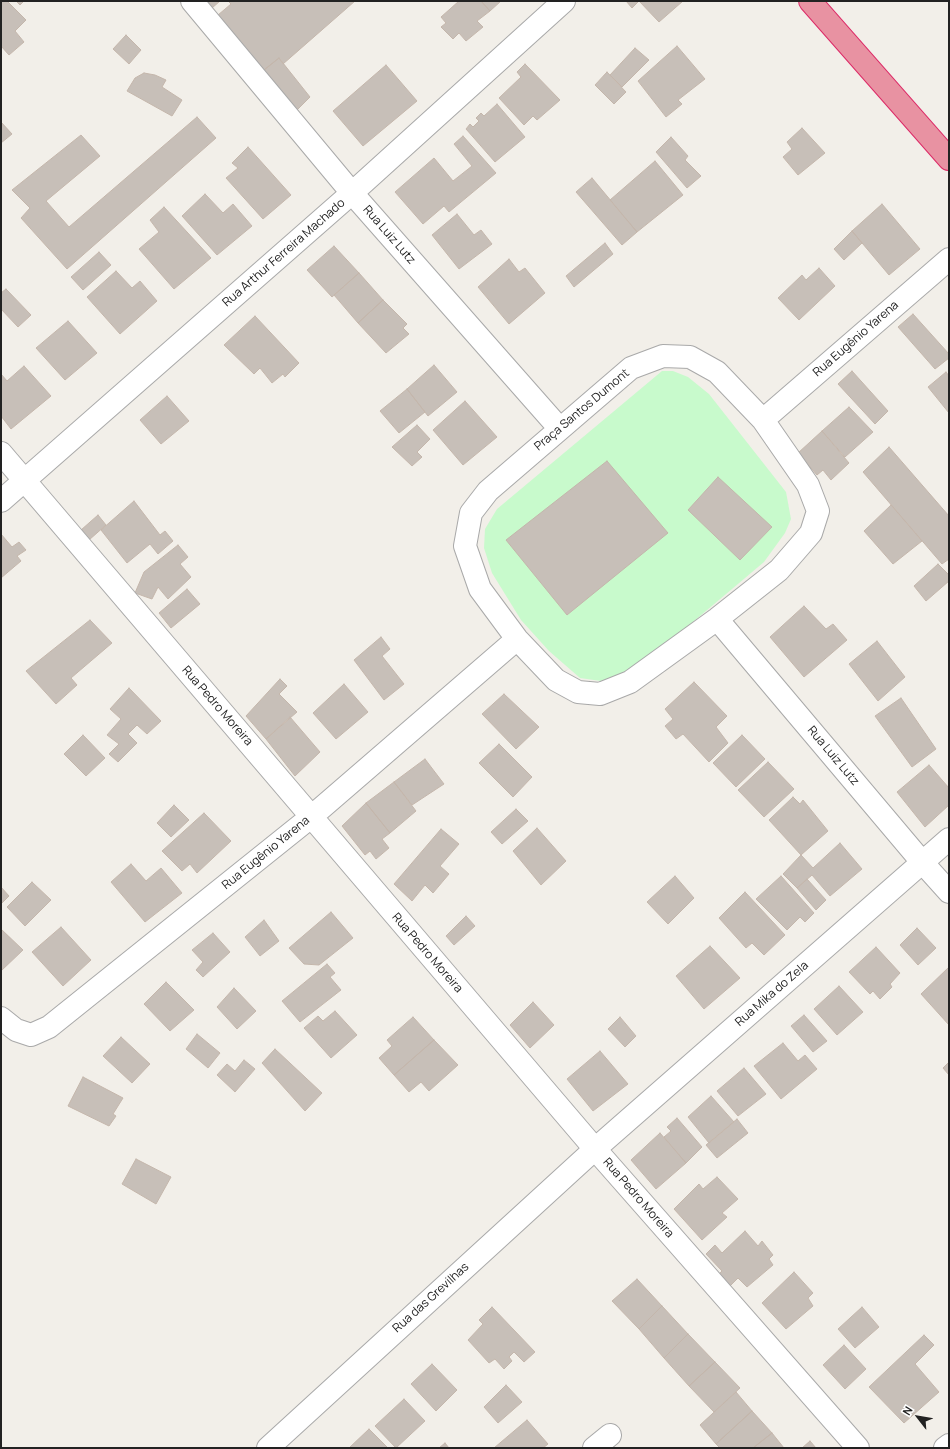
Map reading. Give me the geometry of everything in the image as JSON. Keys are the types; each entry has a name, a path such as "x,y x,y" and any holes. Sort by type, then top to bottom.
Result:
{"highway":[{"path":"810,1 949,159"}],"street":[{"name":"Rua Luiz Lutz","path":"192,1 352,193 560,429"},
{"name":"Rua Arthur Ferreira Machado","path":"1,501 352,193 564,1"},
{"name":"Rua Eugênio Yarena","path":"763,420 949,259"},
{"name":"Praça Santos Dumont","path":"663,356 690,357 717,372 763,420 808,485 818,511 811,533 779,570 718,619 630,682 600,694 578,692 556,680 517,639 480,589 465,546 472,513 488,491 631,368 663,356"},
{"name":"Rua Pedro Moreira","path":"1,453 595,1149 858,1448"},
{"name":"Rua Luiz Lutz","path":"718,619 922,862 949,892"},
{"name":"Rua Eugênio Yarena","path":"2,1020 16,1030 32,1035 49,1027 311,817 517,639"},
{"name":"Rua Mika do Zela","path":"595,1149 949,839"},
{"name":"Rua das Grevilhas","path":"268,1448 595,1149"},
{"path":"945,1448 949,1445"}],"green space":[{"path":"662,371 673,371 688,377 709,394 786,492 791,519 785,533 764,562 636,670 601,681 580,678 549,651 521,620 492,573 484,548 485,529 497,509"}],"building":[{"path":"1,1 7,1 26,20 15,31 24,42 9,55 1,46"},
{"path":"16,1 24,1 20,5"},
{"path":"206,1 220,1 212,8"},
{"path":"228,1 355,1 283,64 279,58 264,70 218,15 231,4"},
{"path":"459,1 481,1 490,11 477,21 483,27 466,41 459,33 453,39 441,27 446,23 441,17"},
{"path":"481,1 501,1 490,11"},
{"path":"626,1 639,1 632,8"},
{"path":"639,1 683,1 659,22"},
{"path":"126,35 141,50 129,64 113,49"},
{"path":"677,46 705,79 678,100 682,104 666,117 638,81"},
{"path":"635,48 649,60 622,87 610,75"},
{"path":"279,58 310,97 296,111 264,70"},
{"path":"525,64 560,100 537,120 533,116 524,125 499,98 521,77 517,72"},
{"path":"386,65 417,101 363,146 333,111"},
{"path":"607,72 626,92 614,104 595,85"},
{"path":"144,73 155,75 166,80 162,87 182,100 172,116 127,91 135,78"},
{"path":"497,104 525,137 495,162 466,129 470,124 473,127 479,121 476,118 481,113 484,116"},
{"path":"197,117 216,138 67,269 21,218 30,208 12,190 81,135 100,156 46,201 69,227"},
{"path":"1,122 12,134 1,143"},
{"path":"802,128 825,153 798,175 783,157 792,149 787,142"},
{"path":"463,136 496,173 449,212 444,206 423,224 395,192 434,158 453,181 472,166 454,144"},
{"path":"671,137 688,156 685,160 701,176 687,188 656,152"},
{"path":"248,147 291,195 263,219 226,178 238,168 232,163"},
{"path":"655,161 683,195 637,232 610,200"},
{"path":"592,178 637,232 622,245 576,192"},
{"path":"205,194 223,213 233,204 252,226 217,255 182,216"},
{"path":"882,204 920,249 889,275 852,231"},
{"path":"164,207 211,258 174,289 139,249 159,232 150,220"},
{"path":"457,214 474,235 481,230 492,244 459,269 432,235"},
{"path":"852,231 862,243 844,260 834,249"},
{"path":"605,243 613,254 574,287 566,276"},
{"path":"334,246 359,273 332,297 307,270"},
{"path":"99,252 111,265 83,290 71,277"},
{"path":"509,259 519,272 525,268 545,293 509,324 478,287"},
{"path":"819,268 835,286 799,320 778,298 802,275 806,280"},
{"path":"116,271 132,288 140,281 157,301 120,334 87,297"},
{"path":"359,273 383,300 358,323 334,295"},
{"path":"6,289 31,315 18,327 1,309 1,293"},
{"path":"383,300 407,324 403,328 409,334 386,353 358,323"},
{"path":"913,314 949,354 949,358 935,369 898,327"},
{"path":"255,316 299,363 285,377 283,374 272,383 260,368 254,374 224,345"},
{"path":"68,321 97,353 65,380 36,348"},
{"path":"434,365 457,392 428,416 407,389"},
{"path":"24,366 51,396 11,429 1,416 1,374 7,381"},
{"path":"852,371 888,411 875,424 838,384"},
{"path":"946,372 949,376 949,413 928,387"},
{"path":"407,389 425,412 399,433 380,411"},
{"path":"167,396 189,421 161,444 140,420"},
{"path":"465,401 497,437 463,465 433,430"},
{"path":"849,407 873,432 845,457 822,431"},
{"path":"417,425 430,439 417,452 422,457 412,466 392,447"},
{"path":"822,431 849,463 831,480 823,470 817,475 798,453"},
{"path":"889,447 949,516 949,559 942,564 863,472"},
{"path":"607,461 668,533 567,615 506,540"},
{"path":"718,477 772,527 740,560 688,510"},
{"path":"134,501 160,535 165,531 173,541 158,554 150,544 127,563 101,530"},
{"path":"891,505 922,541 893,564 864,531"},
{"path":"98,515 106,525 89,540 81,530"},
{"path":"1,534 12,547 19,542 26,550 17,556 21,561 1,578"},
{"path":"178,545 188,557 180,564 191,577 168,599 158,587 152,599 135,593 144,572"},
{"path":"938,564 949,575 949,581 926,601 914,586"},
{"path":"187,589 200,604 171,628 159,613"},
{"path":"804,606 826,629 833,624 847,640 804,677 770,637"},
{"path":"90,620 112,643 71,678 77,685 56,704 26,671"},
{"path":"381,637 390,649 382,656 404,684 384,700 354,660"},
{"path":"877,641 905,677 878,701 849,664"},
{"path":"280,679 287,686 279,694 297,712 266,739 246,716"},
{"path":"694,682 727,716 716,727 728,743 709,762 683,734 676,739 665,726 673,719 665,709"},
{"path":"344,684 368,712 336,739 313,713"},
{"path":"129,688 161,721 147,734 137,725 128,734 137,743 118,762 109,754 119,744 107,735 121,719 110,709"},
{"path":"504,694 539,727 516,749 482,714"},
{"path":"901,698 936,749 912,767 875,716"},
{"path":"290,717 320,752 295,776 266,739"},
{"path":"83,735 105,758 86,776 64,754"},
{"path":"742,735 765,759 736,787 713,763"},
{"path":"499,744 532,777 513,797 479,763"},
{"path":"425,759 444,784 412,805 394,782"},
{"path":"768,762 794,789 764,817 738,790"},
{"path":"929,765 949,788 949,805 925,827 897,792"},
{"path":"394,782 416,811 390,833 366,803"},
{"path":"793,797 800,804 803,800 828,831 801,855 769,820"},
{"path":"366,803 390,833 382,839 389,848 376,859 370,851 365,855 342,826"},
{"path":"174,805 189,820 171,837 157,823"},
{"path":"516,809 528,821 502,844 491,832"},
{"path":"204,813 231,841 197,873 190,864 182,871 162,851"},
{"path":"537,828 566,861 541,885 513,851"},
{"path":"441,829 459,844 440,866 449,874 433,893 425,885 412,901 394,884"},
{"path":"840,843 862,869 830,896 812,875 797,888 783,874 801,855 813,868"},
{"path":"131,864 146,881 161,868 182,893 145,922 111,882"},
{"path":"675,876 694,898 668,924 647,902"},
{"path":"781,876 814,913 805,922 800,917 787,930 756,899"},
{"path":"807,879 826,900 816,910 797,888"},
{"path":"32,882 51,900 25,926 7,907"},
{"path":"1,887 9,896 1,904"},
{"path":"745,892 785,935 764,955 752,943 746,948 719,918"},
{"path":"331,912 353,938 319,965 304,964 289,948"},
{"path":"466,916 475,926 454,945 446,936"},
{"path":"264,920 279,941 260,956 245,937"},
{"path":"61,927 91,960 63,986 32,952"},
{"path":"917,928 936,948 918,965 900,945"},
{"path":"1,929 23,950 1,971"},
{"path":"213,933 230,952 203,977 196,970 203,962 192,950"},
{"path":"710,946 740,978 704,1009 676,976"},
{"path":"876,947 900,973 890,984 892,987 880,999 873,991 870,994 849,972"},
{"path":"327,964 335,973 330,977 341,990 300,1022 282,1001"},
{"path":"949,967 949,1025 921,994"},
{"path":"166,982 194,1010 170,1031 144,1004"},
{"path":"839,986 863,1012 837,1035 814,1009"},
{"path":"234,988 256,1011 237,1029 217,1007"},
{"path":"533,1002 554,1025 530,1048 510,1025"},
{"path":"335,1011 357,1035 331,1058 304,1028 318,1016 323,1021"},
{"path":"804,1015 827,1041 813,1052 791,1026"},
{"path":"413,1017 434,1040 394,1075 379,1058 392,1046 387,1040"},
{"path":"620,1017 636,1036 625,1047 608,1029"},
{"path":"197,1034 220,1053 208,1068 186,1049"},
{"path":"121,1037 150,1064 132,1083 103,1056"},
{"path":"434,1040 458,1065 429,1091 421,1082 409,1092 394,1075"},
{"path":"783,1043 798,1061 805,1055 817,1069 781,1099 754,1066"},
{"path":"275,1049 322,1093 305,1111 262,1063"},
{"path":"600,1051 628,1084 593,1111 567,1079"},
{"path":"244,1060 255,1069 235,1092 217,1075 227,1064 235,1071"},
{"path":"949,1062 949,1075 943,1068"},
{"path":"744,1068 766,1094 738,1116 717,1091"},
{"path":"83,1077 123,1098 113,1114 116,1116 109,1126 68,1106"},
{"path":"711,1096 734,1122 709,1143 688,1117"},
{"path":"677,1118 702,1147 686,1163 664,1137 671,1131 667,1127"},
{"path":"737,1119 748,1133 717,1158 706,1145"},
{"path":"660,1133 686,1163 656,1189 631,1160"},
{"path":"136,1159 171,1177 156,1204 122,1184"},
{"path":"717,1177 738,1199 722,1213 727,1217 702,1240 674,1209 699,1184 703,1189"},
{"path":"745,1231 758,1246 762,1241 773,1255 769,1259 773,1265 747,1287 738,1278 729,1287 717,1276 722,1271 706,1254 715,1245 722,1253"},
{"path":"794,1272 813,1293 808,1298 813,1306 786,1329 762,1303"},
{"path":"637,1279 662,1306 639,1329 612,1301"},
{"path":"662,1306 688,1334 664,1358 639,1329"},
{"path":"492,1307 535,1352 524,1362 514,1352 509,1357 512,1361 504,1369 495,1359 489,1363 468,1340 483,1324 479,1320"},
{"path":"862,1307 879,1327 855,1348 838,1329"},
{"path":"688,1334 715,1362 689,1386 664,1358"},
{"path":"924,1335 934,1345 915,1364 939,1392 904,1423 869,1387"},
{"path":"844,1345 866,1369 845,1389 823,1365"},
{"path":"715,1362 740,1388 714,1412 689,1386"},
{"path":"432,1364 457,1390 436,1411 411,1384"},
{"path":"506,1385 522,1402 498,1423 484,1407"},
{"path":"736,1392 752,1411 716,1444 700,1425"},
{"path":"404,1399 425,1421 396,1448 375,1426"},
{"path":"752,1411 772,1433 753,1448 720,1448 716,1444"},
{"path":"527,1420 548,1444 543,1448 494,1448"},
{"path":"369,1429 388,1448 349,1448"},
{"path":"772,1433 784,1448 753,1448"},
{"path":"810,1441 816,1448 802,1448"},
{"path":"445,1443 449,1448 439,1448"}]}
